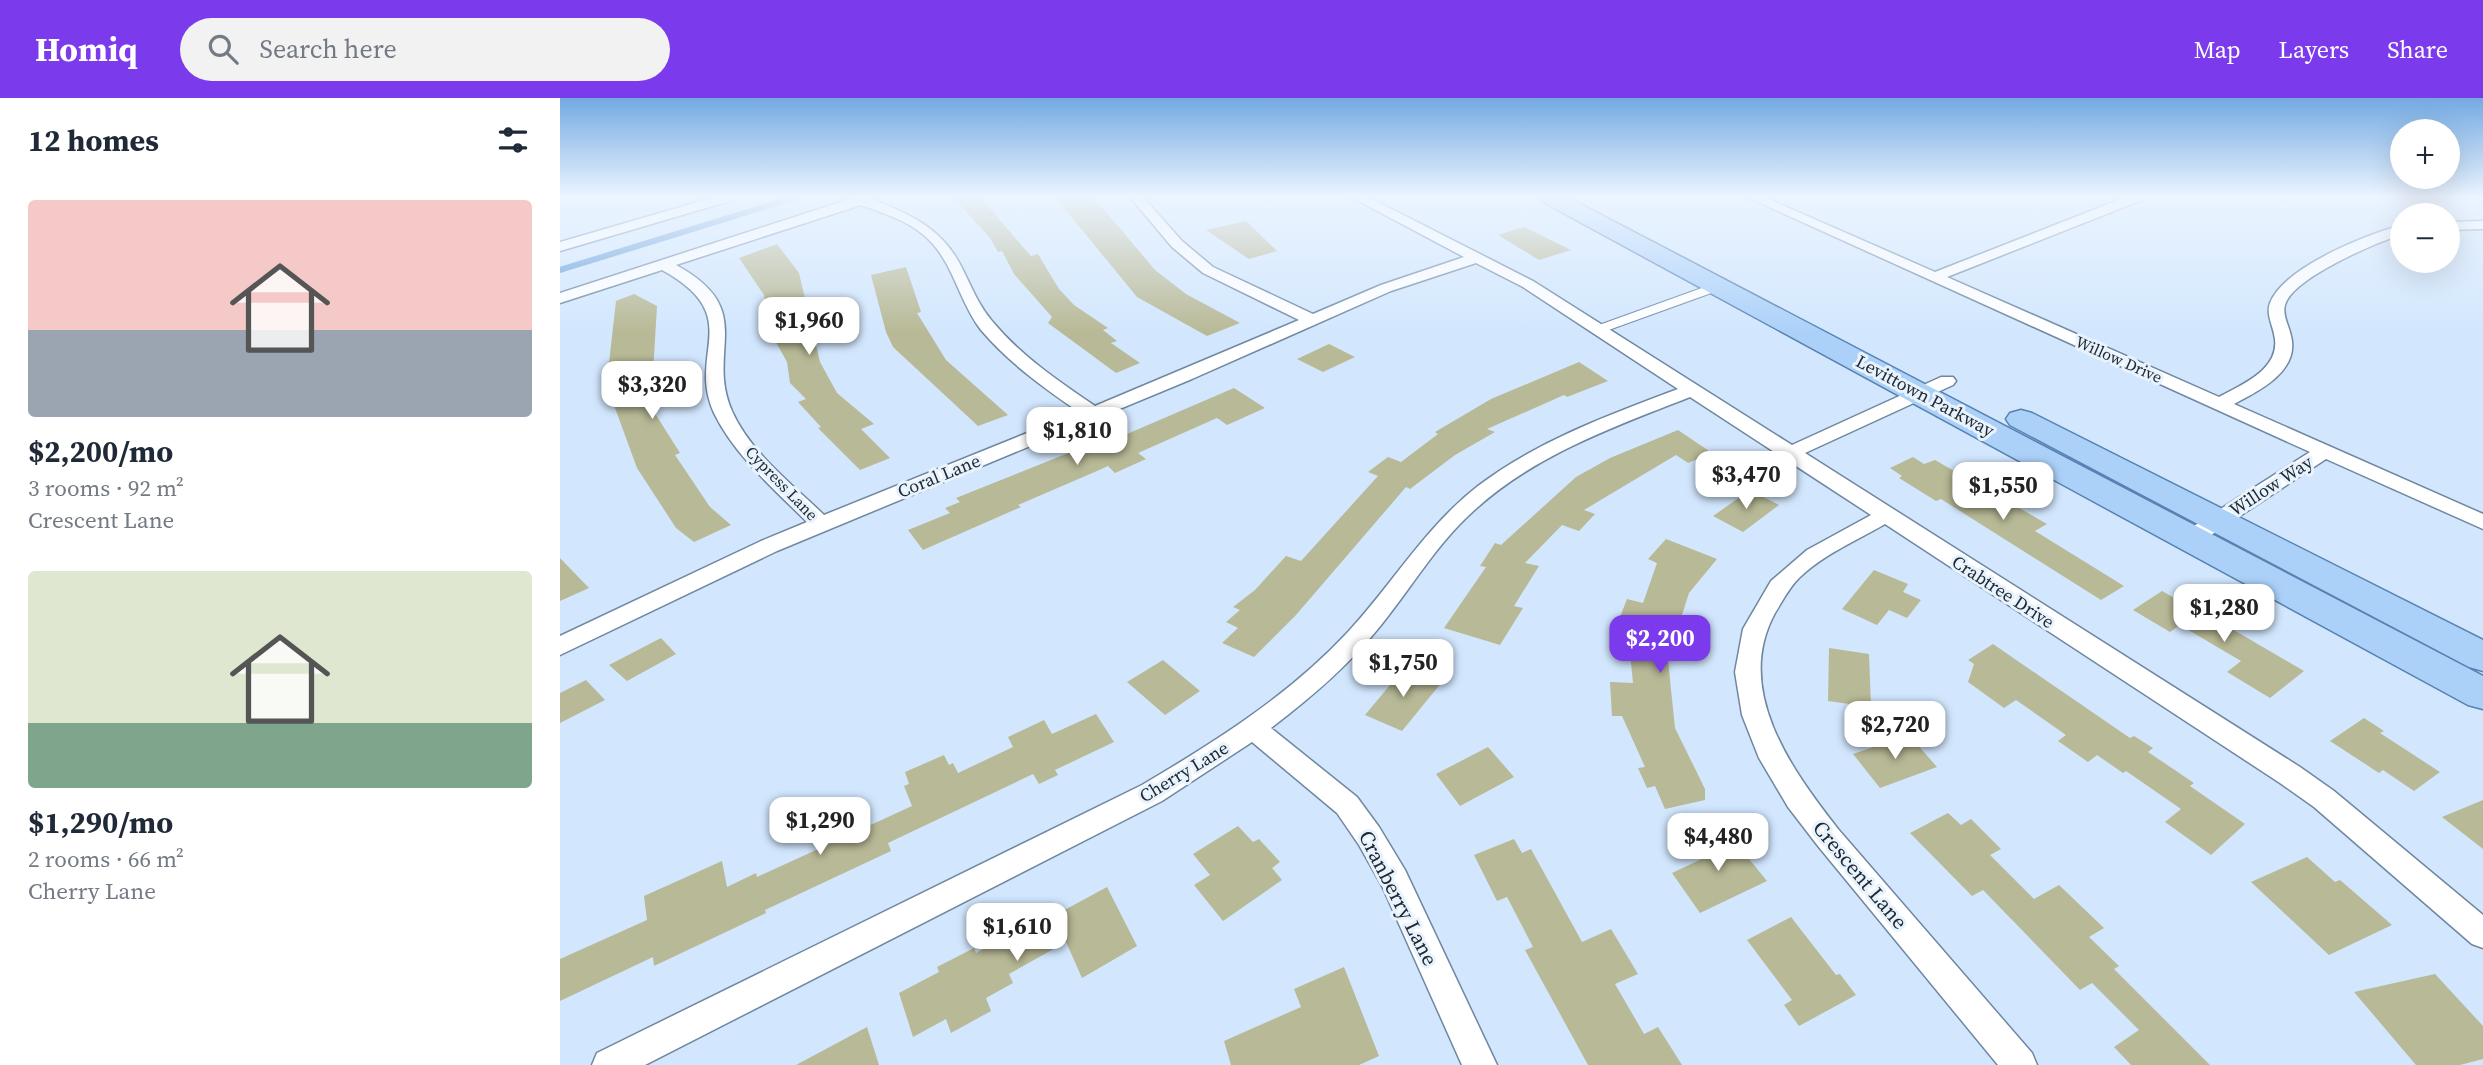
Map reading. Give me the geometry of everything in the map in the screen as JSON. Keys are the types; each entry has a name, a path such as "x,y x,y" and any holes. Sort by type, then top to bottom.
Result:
{"main road":[{"name":"Levittown Parkway","path":"1636,242 1719,286 2218,521 2483,657"},
{"name":"Levittown Parkway","path":"1672,242 1934,387 2191,538 2483,694"}],"street":[{"path":"560,298 730,242"},
{"path":"941,242 963,290 996,336 1029,366 1093,413"},
{"path":"1175,242 1208,270 1313,320"},
{"name":"Crabtree Drive","path":"1449,242 1528,284 2290,775 2324,799 2483,934"},
{"name":"Willow Drive","path":"1855,242 2483,522"},
{"path":"1935,278 2024,242"},
{"path":"2220,404 2262,380 2281,360 2285,343 2276,313 2277,303 2287,286 2368,242"},
{"name":"Coral Lane","path":"560,646 769,546 1093,413 1386,288 1479,257"},
{"name":"Cypress Lane","path":"663,264 695,283 713,307 719,328 715,379 722,410 735,432 777,481 821,524"},
{"path":"1790,453 1934,387"},
{"name":"Cherry Lane","path":"609,1065 1152,793 1254,729 1317,678 1346,649 1460,513 1506,477 1573,436 1692,390"},
{"name":"Willow Way","path":"2191,538 2325,451"},
{"name":"Crescent Lane","path":"1885,516 1819,552 1779,586 1759,618 1751,643 1748,670 1754,716 1766,748 1795,798 2020,1065"},
{"name":"Cranberry Lane","path":"1254,729 1347,805 1369,836 1394,879 1480,1065"}],"lane":[{"path":"1597,330 1719,286"}],"building":[{"path":"992,242 1019,242 1031,256 1038,254 1059,289 1074,305 1108,328 1103,330 1117,341 1111,343 1140,363 1116,373 1048,323 1052,317 1014,274 1002,251 998,252"},
{"path":"1092,242 1131,242 1155,270 1186,294 1240,323 1207,336 1137,297"},
{"path":"1224,242 1268,242 1277,251 1249,259"},
{"path":"1510,242 1555,242 1571,250 1539,260"},
{"path":"777,244 799,273 820,362 837,393 874,424 861,429 890,458 860,470 818,428 821,427 798,402 806,399 790,383 787,362 777,344 771,315 767,316 764,295 739,258"},
{"path":"906,267 921,312 917,313 946,360 1008,415 978,426 893,347 886,332 871,275"},
{"path":"634,294 657,306 651,407 680,453 675,455 710,507 731,525 694,542 676,528 637,468 611,397 605,398 616,301"},
{"path":"1329,344 1355,357 1323,372 1297,359"},
{"path":"1579,362 1608,381 1567,397 1564,395 1487,429 1495,432 1455,455 1410,489 1406,487 1296,615 1254,657 1222,643 1238,628 1226,622 1240,610 1233,607 1255,590 1286,556 1301,561 1378,476 1368,472 1388,457 1401,462 1438,434 1435,432 1491,399"},
{"path":"1234,388 1265,408 1227,425 1217,418 1138,453 1146,459 1115,473 1108,466 923,550 908,530 950,513 945,508 960,502 956,498 1116,434 1120,437"},
{"path":"1678,430 1712,453 1688,463 1676,455 1584,510 1595,514 1579,531 1562,525 1525,563 1539,566 1514,606 1523,608 1500,645 1444,628 1486,567 1480,566 1495,543 1501,545 1576,477 1610,458"},
{"path":"1913,457 1924,464 1935,460 2047,524 2035,531 2124,586 2101,600 1941,499 1936,501 1899,478 1902,476 1890,468"},
{"path":"1750,490 1779,505 1743,532 1713,516"},
{"path":"1666,539 1717,559 1689,593 1673,643 1666,641 1675,728 1705,789 1705,800 1665,809 1655,786 1647,788 1638,768 1645,767 1622,716 1612,716 1610,682 1633,683 1628,633 1615,630 1627,599 1643,603 1657,563 1648,559"},
{"path":"560,558 589,588 560,601"},
{"path":"1874,570 1908,584 1903,592 1921,600 1907,618 1889,610 1877,625 1842,609"},
{"path":"2162,591 2304,671 2270,698 2227,672 2241,661 2180,625 2170,632 2133,610"},
{"path":"661,638 676,654 627,681 609,665"},
{"path":"1993,644 2130,738 2134,736 2153,748 2148,752 2194,783 2190,786 2245,824 2211,855 2165,822 2181,809 2126,771 2123,773 2097,755 2088,762 2058,741 2066,735 2016,700 2004,708 1968,682 1974,664 1968,660"},
{"path":"1829,648 1869,654 1871,707 1828,701"},
{"path":"1163,660 1200,691 1165,715 1127,682"},
{"path":"1405,667 1442,682 1402,731 1365,715"},
{"path":"586,680 605,700 560,723 560,693"},
{"path":"1096,714 1114,742 1055,770 1058,775 1039,784 1033,774 888,843 891,851 765,910 766,913 654,966 653,957 560,1001 560,959 647,920 644,896 722,861 727,887 756,873 757,877 912,806 904,786 909,784 905,772 944,755 949,765 953,763 958,773 1013,747 1008,737 1044,720 1052,734"},
{"path":"2364,718 2384,731 2380,733 2440,772 2414,791 2383,770 2379,773 2330,741"},
{"path":"1909,735 1937,767 1880,788 1853,754"},
{"path":"1488,747 1514,777 1460,806 1436,774"},
{"path":"2483,800 2483,849 2442,817"},
{"path":"1948,813 1961,825 1971,819 2001,849 1990,855 2034,899 2059,885 2104,928 2089,937 2119,966 2114,969 2210,1065 2131,1065 2114,1047 2139,1030 2092,983 2080,990 1983,890 1972,896 1910,833"},
{"path":"1238,826 1253,842 1259,839 1280,862 1272,868 1282,880 1223,921 1194,885 1210,875 1193,854"},
{"path":"1724,828 1767,881 1700,913 1672,873 1708,856 1697,841"},
{"path":"1514,839 1522,853 1531,849 1582,942 1611,929 1638,974 1615,984 1644,1034 1658,1027 1682,1065 1588,1065 1525,950 1533,947 1507,897 1497,901 1474,855"},
{"path":"2307,857 2335,882 2340,880 2392,925 2329,955 2251,882"},
{"path":"1107,887 1137,946 1082,978 1066,942 1009,974 1013,983 986,998 991,1011 951,1033 946,1019 913,1037 899,993 939,972 937,967 974,948 976,953 996,942 998,946"},
{"path":"1791,917 1836,975 1840,974 1856,995 1799,1026 1784,1005 1792,1000 1747,940"},
{"path":"1344,967 1379,1056 1359,1065 1231,1065 1224,1041 1301,1007 1294,989"},
{"path":"2435,974 2483,1026 2483,1059 2460,1065 2416,1065 2354,992"},
{"path":"867,1027 879,1065 796,1065"}],"waterway":[{"path":"560,270 650,242"}]}
